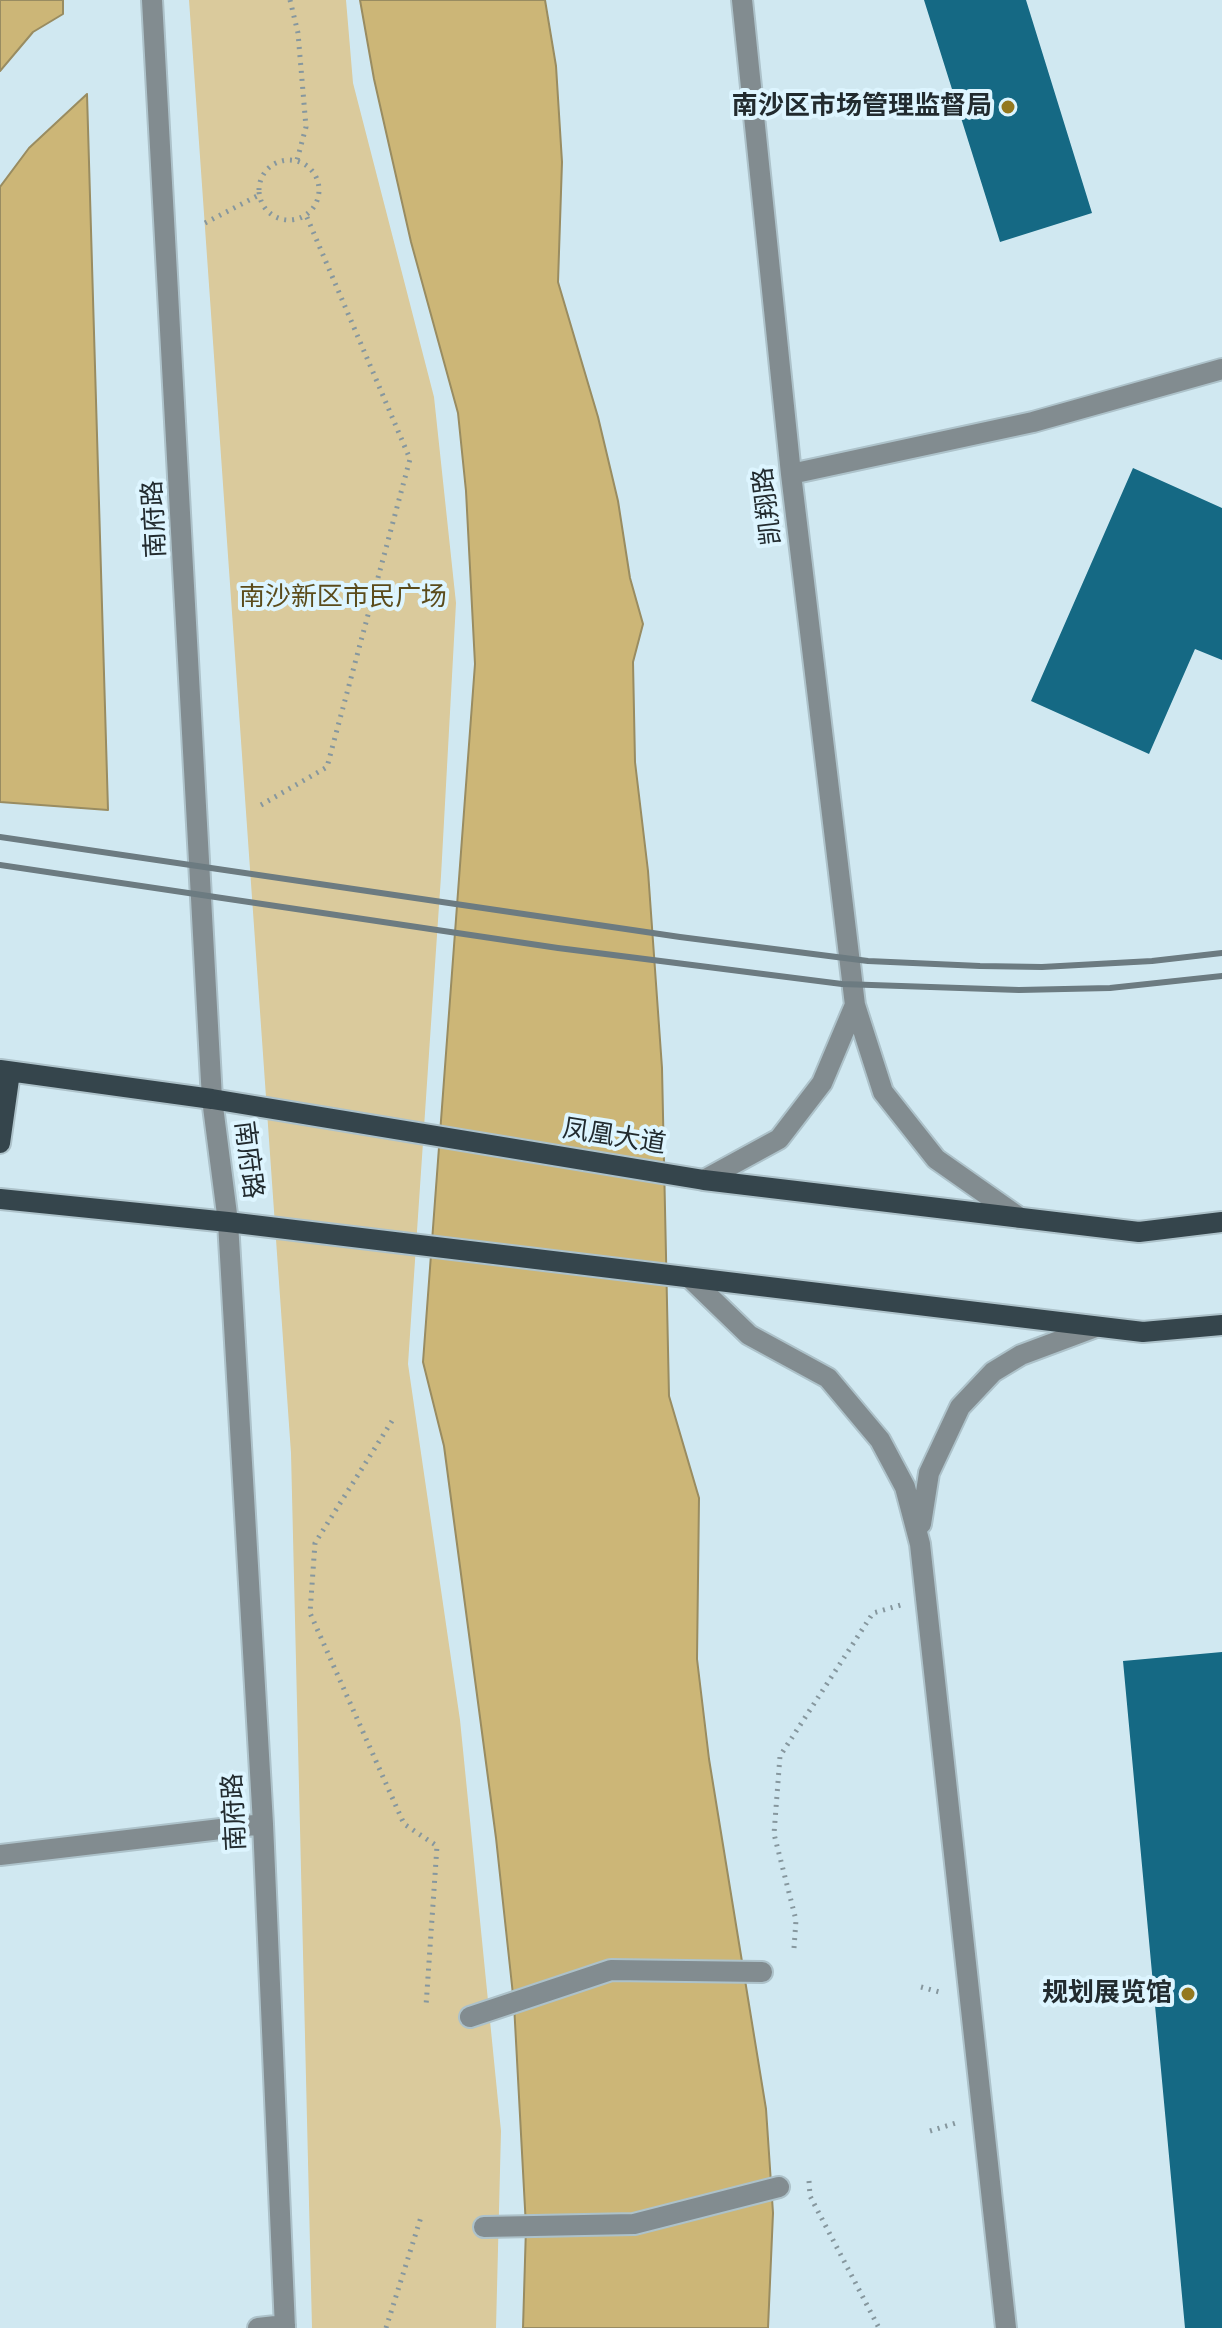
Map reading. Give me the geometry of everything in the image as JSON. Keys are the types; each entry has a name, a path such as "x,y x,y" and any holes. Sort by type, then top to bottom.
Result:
{"main road":[{"name":"凤凰大道","path":"5,1071 212,1099 704,1180 1139,1232 1222,1222"},
{"path":"0,1143 5,1071"},
{"path":"0,1199 228,1222 1143,1332 1222,1325"}],"street":[{"name":"南府路","path":"152,0 212,1099 228,1222 263,1824 285,2326"},
{"name":"凯翔路","path":"742,0 791,474 855,1005 883,1092 936,1159 1020,1218"},
{"path":"791,474 1033,422 1222,369"},
{"path":"704,1180 779,1139 822,1083 855,1005"},
{"path":"690,1278 749,1335 828,1378 880,1440 905,1487 920,1544"},
{"path":"1006,2328 925,1598 920,1544 922,1507 929,1473 960,1407 993,1372 1021,1355 1096,1327"},
{"path":"0,1855 263,1824"},
{"path":"470,2017 611,1970 762,1972"},
{"path":"484,2227 634,2224 779,2187"},
{"path":"258,2328 285,2326"}],"path":[{"path":"290,0 298,33 306,127 297,160"},
{"path":"297,160 313,172 319,190 313,209 306,215 287,220 276,218 262,204 259,184 269,167 277,162 297,160"},
{"path":"205,223 259,195"},
{"path":"261,805 327,767 410,459 306,215"},
{"path":"392,1421 315,1543 310,1613 404,1824 437,1846 426,2006"},
{"path":"794,1948 796,1920 774,1834 780,1756 873,1613 925,1598"},
{"path":"809,2181 810,2196 879,2328"},
{"path":"386,2328 421,2217"}],"green space":[{"name":"南沙新区市民广场","path":"189,0 346,0 353,83 434,397 456,603 408,1364 460,1720 501,2131 496,2328 312,2328 291,1453"}],"shaded area":[{"path":"0,0 63,0 63,14 33,32 0,71"},
{"path":"360,0 545,0 556,66 562,162 558,282 598,417 618,501 630,578 643,624 633,662 635,762 648,871 662,1068 669,1396 699,1498 697,1659 709,1759 766,2109 773,2213 768,2328 523,2328 526,2227 514,2004 496,1838 444,1446 423,1362 475,664 466,491 458,413 411,242 374,79"},
{"path":"87,94 108,810 0,802 0,187 29,148"}],"building":[{"name":"南沙区市场管理监督局","path":"924,0 1026,0 1092,213 1000,242"},
{"path":"1133,468 1222,508 1222,660 1195,649 1149,754 1031,701"},
{"name":"规划展览馆","path":"1222,1652 1222,2328 1185,2328 1123,1661"}],"railway":[{"path":"0,837 680,937 868,961 1042,967 1152,961 1222,953"},
{"path":"0,865 558,948 842,984 1019,990 1110,988 1222,976"}],"place":[{"name":"南沙区市场管理监督局","path":"1008,107"},
{"name":"规划展览馆","path":"1188,1994"}]}
